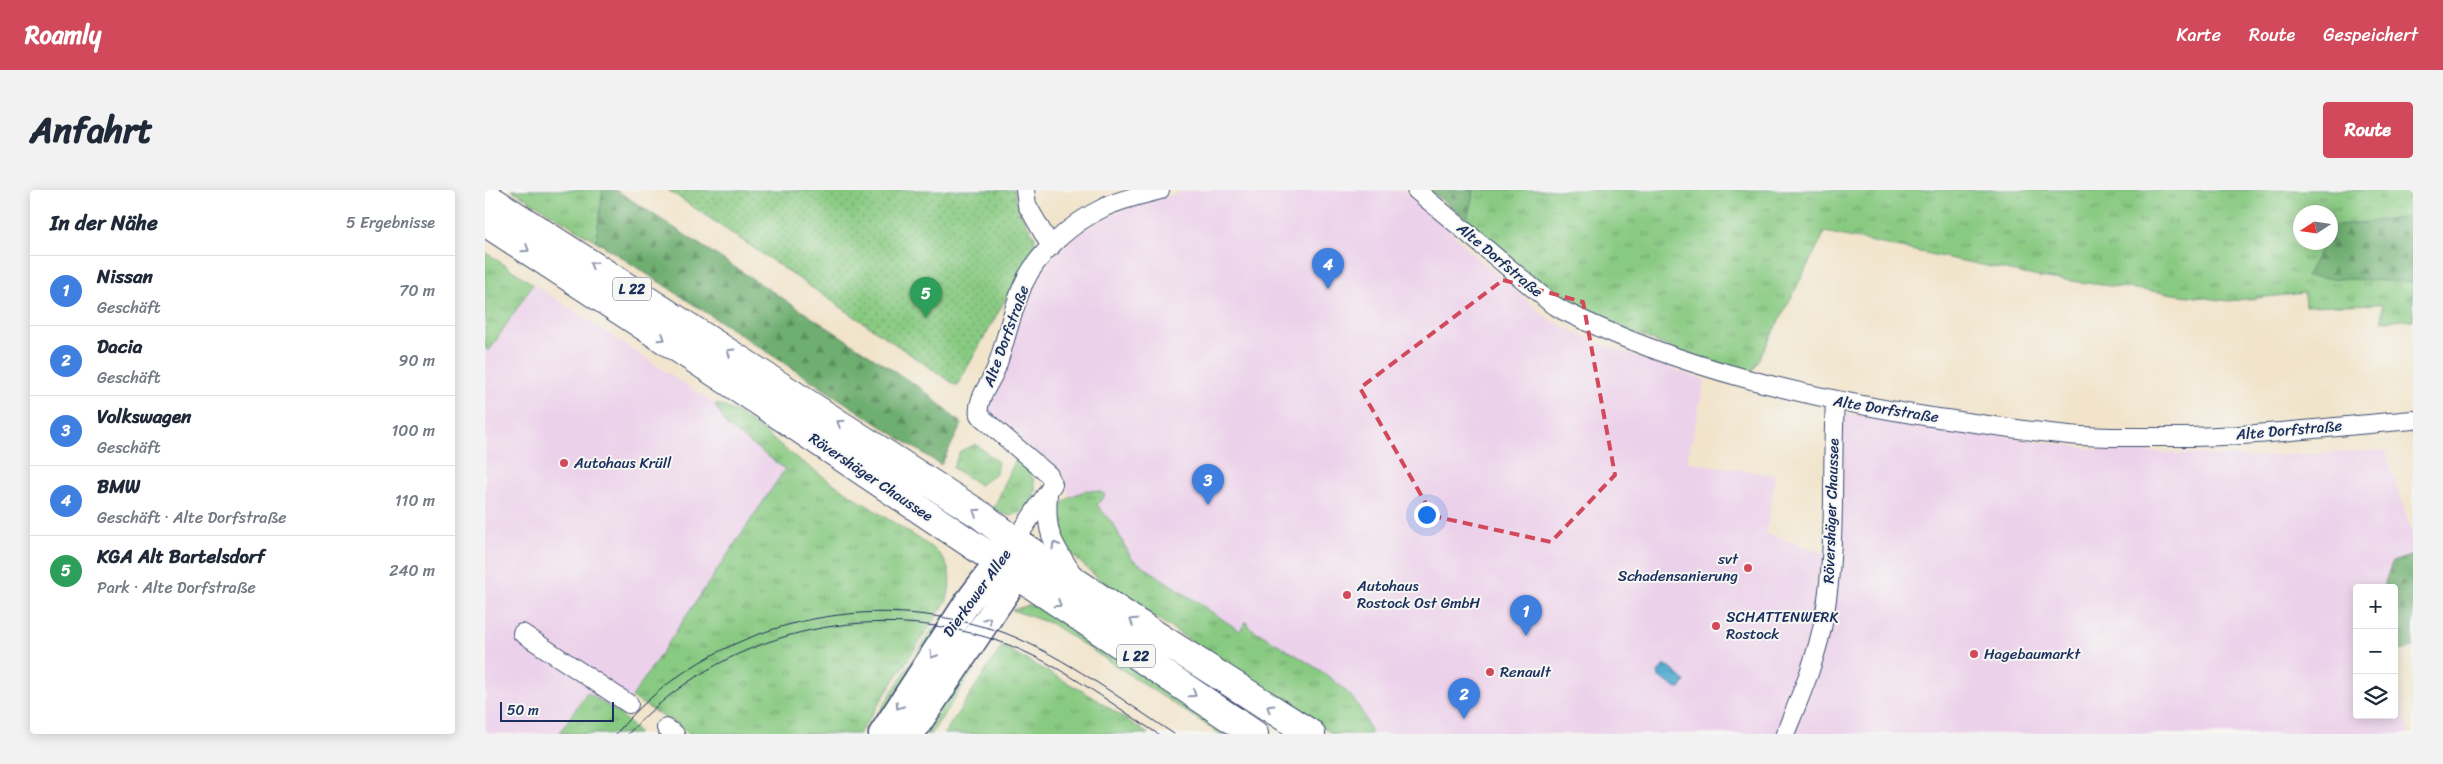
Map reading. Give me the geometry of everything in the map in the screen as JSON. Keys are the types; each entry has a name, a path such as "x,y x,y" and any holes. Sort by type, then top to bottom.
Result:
{"main road":[{"name":"Rövershäger Chaussee","path":"487,206 779,383 982,516 1081,586 1311,734"},
{"name":"Rövershäger Chaussee","path":"487,206 757,400 1255,734"},
{"name":"Dierkower Allee","path":"911,734 1007,569 1015,541"},
{"name":"Dierkower Allee","path":"882,734 967,603 1007,569"}],"street":[{"path":"1025,190 1027,205 1051,247"},
{"name":"Alte Dorfstraße","path":"1047,494 1053,484 1049,475 979,415 978,407 997,368 1013,311 1024,283 1037,263 1051,247 1081,220 1105,207 1160,190"},
{"name":"Alte Dorfstraße","path":"1416,190 1552,304 1564,311 1625,338 1718,372 1835,402 2015,429 2072,435 2221,436 2413,420"},
{"name":"Rövershäger Chaussee","path":"1785,734 1818,643 1825,612 1833,542 1835,402"},
{"path":"1015,541 1047,494"},
{"name":"Rövershäger Chaussee","path":"1047,494 1046,521 1052,540 1081,586"},
{"path":"522,633 629,704"}],"highlighted area":[{"path":"1503,280 1583,302 1615,475 1551,542 1433,516 1360,388"}],"shaded area":[{"path":"1191,190 1402,190 1434,215 1476,257 1550,320 1595,342 1705,380 1687,462 1775,475 1766,534 1825,553 1840,426 1845,416 1851,414 2101,450 2250,457 2385,450 2413,537 2413,647 2398,653 2398,584 2353,584 2353,719 2398,719 2398,699 2410,734 1333,734 1103,583 1062,503 1070,497 1063,474 991,415 988,403 1022,304 1038,277 1058,251 1083,231 1105,217 1139,203"},
{"path":"533,284 715,404 726,425 785,469 620,714 587,692 559,734 485,734 485,348 489,350"}],"green space":[{"path":"512,190 603,190 596,241"},
{"path":"603,190 616,190 922,389 962,424 941,465 596,241"},
{"path":"668,190 1014,190 1019,209 1035,237 1033,250 957,386"},
{"path":"1429,190 2413,190 2413,320 2382,321 2382,304 2305,306 2304,293 2229,301 2039,277 1825,232 1752,373 1681,352 1576,309 1540,283 1467,219"},
{"path":"1429,190 1474,190 1467,219"},
{"path":"2413,217 2413,282 2306,277 2320,250 2338,250 2338,225"},
{"path":"485,252 533,284 489,351 485,348"},
{"path":"715,404 724,406 745,418 811,469 937,551 948,568 950,586 947,600 859,734 690,734 632,697 785,469 726,425"},
{"path":"976,444 998,462 996,473 980,485 953,468 960,451"},
{"path":"1016,459 1031,474 1035,491 1029,506 1021,512 1010,516 993,510"},
{"path":"1087,490 1101,492 1105,495 1097,505 1114,525 1131,558 1240,631 1246,621 1249,627 1336,682 1358,705 1371,734 1333,734 1103,583 1056,540 1056,510 1070,497"},
{"path":"2413,555 2413,647 2402,651 2398,646 2398,584 2384,584 2392,562"},
{"path":"1030,605 1048,609 1241,734 1220,734 1052,624 1012,610"},
{"path":"933,628 938,630 871,734 865,734"},
{"path":"986,641 992,642 931,734 924,734"},
{"path":"1002,646 1093,697 1148,734 944,734"},
{"path":"587,692 620,714 638,734 559,734"}],"water":[{"path":"1667,665 1685,681 1681,688 1677,689 1659,677 1658,673 1663,666"}],"tram line":[{"path":"616,734 650,698 689,669 732,645 778,628 826,617 875,612 925,615 973,624 1005,633 1071,666 1174,734"},
{"path":"628,734 665,699 707,670 752,648 799,633 848,624 898,623 949,628 998,641 1019,649 1081,683 1158,734"}],"place":[{"name":"BMW","path":"1328,289"},
{"name":"KGA Alt Bartelsdorf","path":"926,318"},
{"name":"Autohaus Krüll","path":"564,463"},
{"name":"Volkswagen","path":"1208,505"},
{"name":"svt Schadensanierung","path":"1748,568"},
{"name":"Autohaus Rostock Ost GmbH","path":"1347,595"},
{"name":"SCHATTENWERK Rostock","path":"1716,626"},
{"name":"Nissan","path":"1526,636"},
{"name":"Hagebaumarkt","path":"1974,654"},
{"name":"Renault","path":"1490,672"},
{"name":"Dacia","path":"1464,719"}]}
